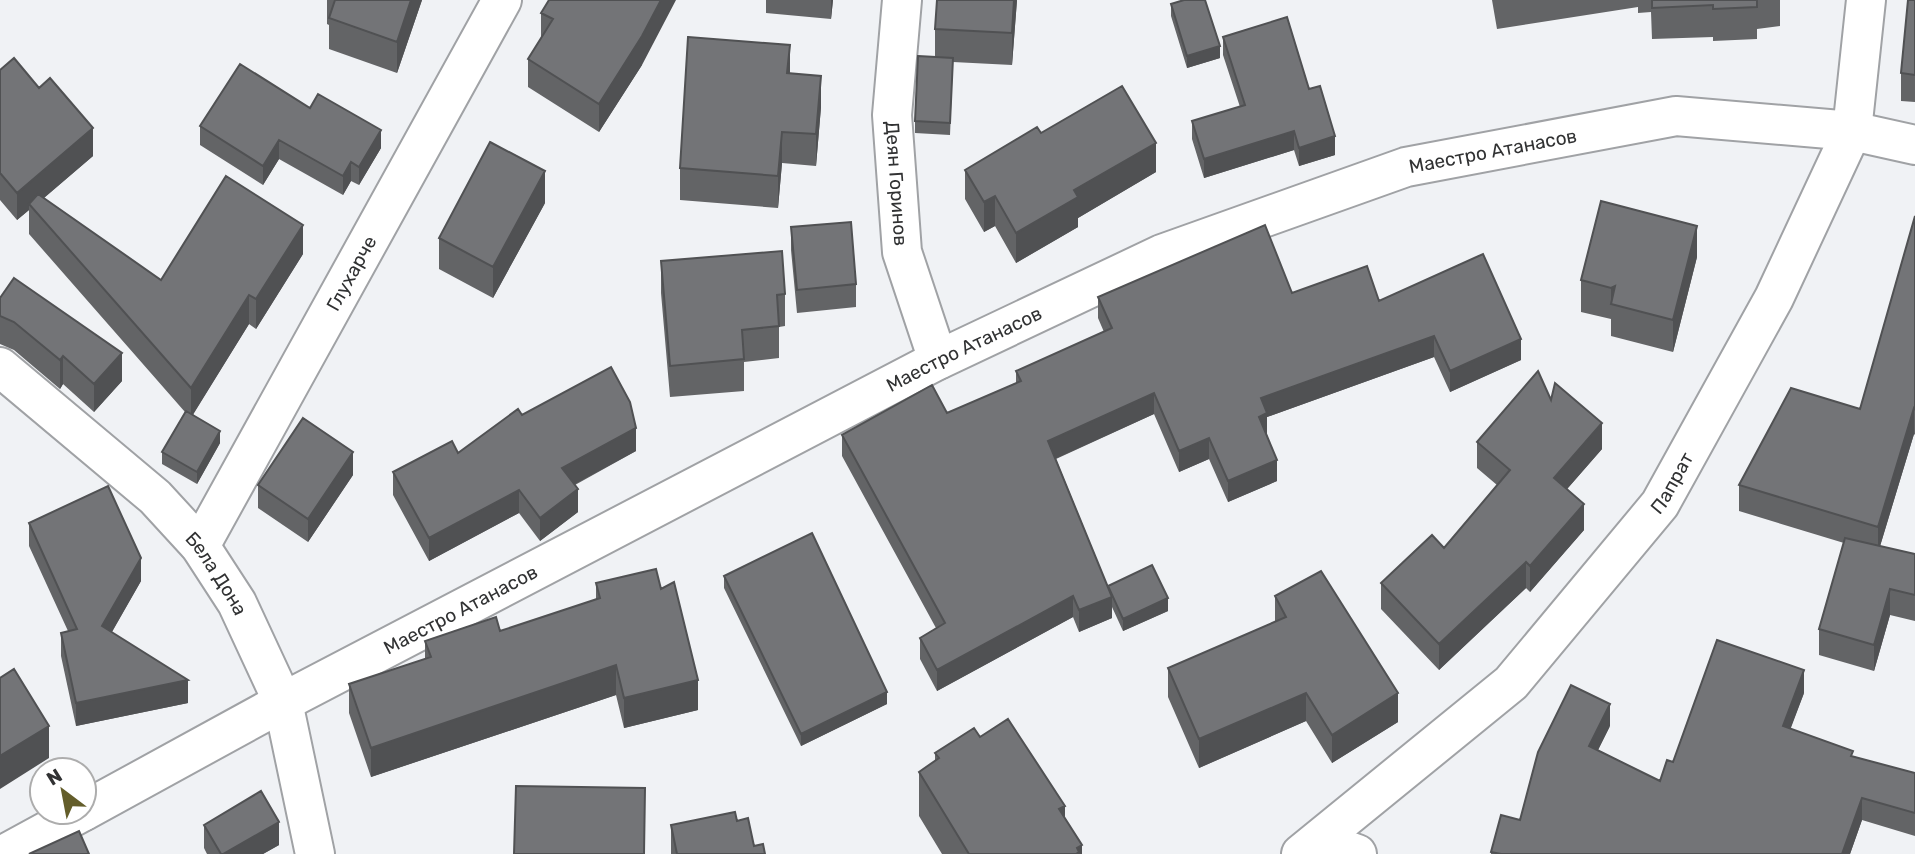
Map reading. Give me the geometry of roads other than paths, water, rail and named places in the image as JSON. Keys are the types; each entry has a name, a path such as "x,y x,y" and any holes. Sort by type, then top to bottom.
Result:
{"street":[{"name":"Глухарче","path":"200,547 502,0"},
{"name":"Деян Горинов","path":"902,0 892,115 902,252 938,360"},
{"name":"Папрат","path":"1311,848 1511,683 1660,504 1774,298 1852,131 1866,0"},
{"name":"Маестро Атанасов","path":"98,803 283,702 938,360 1162,254 1405,167 1676,116 1852,131 1915,145"},
{"name":"Бела Дона","path":"0,367 156,497 200,547 237,603 283,702 315,854"},
{"name":"Маестро Атанасов","path":"5,854 56,826"},
{"path":"1311,848 1357,854"}]}
